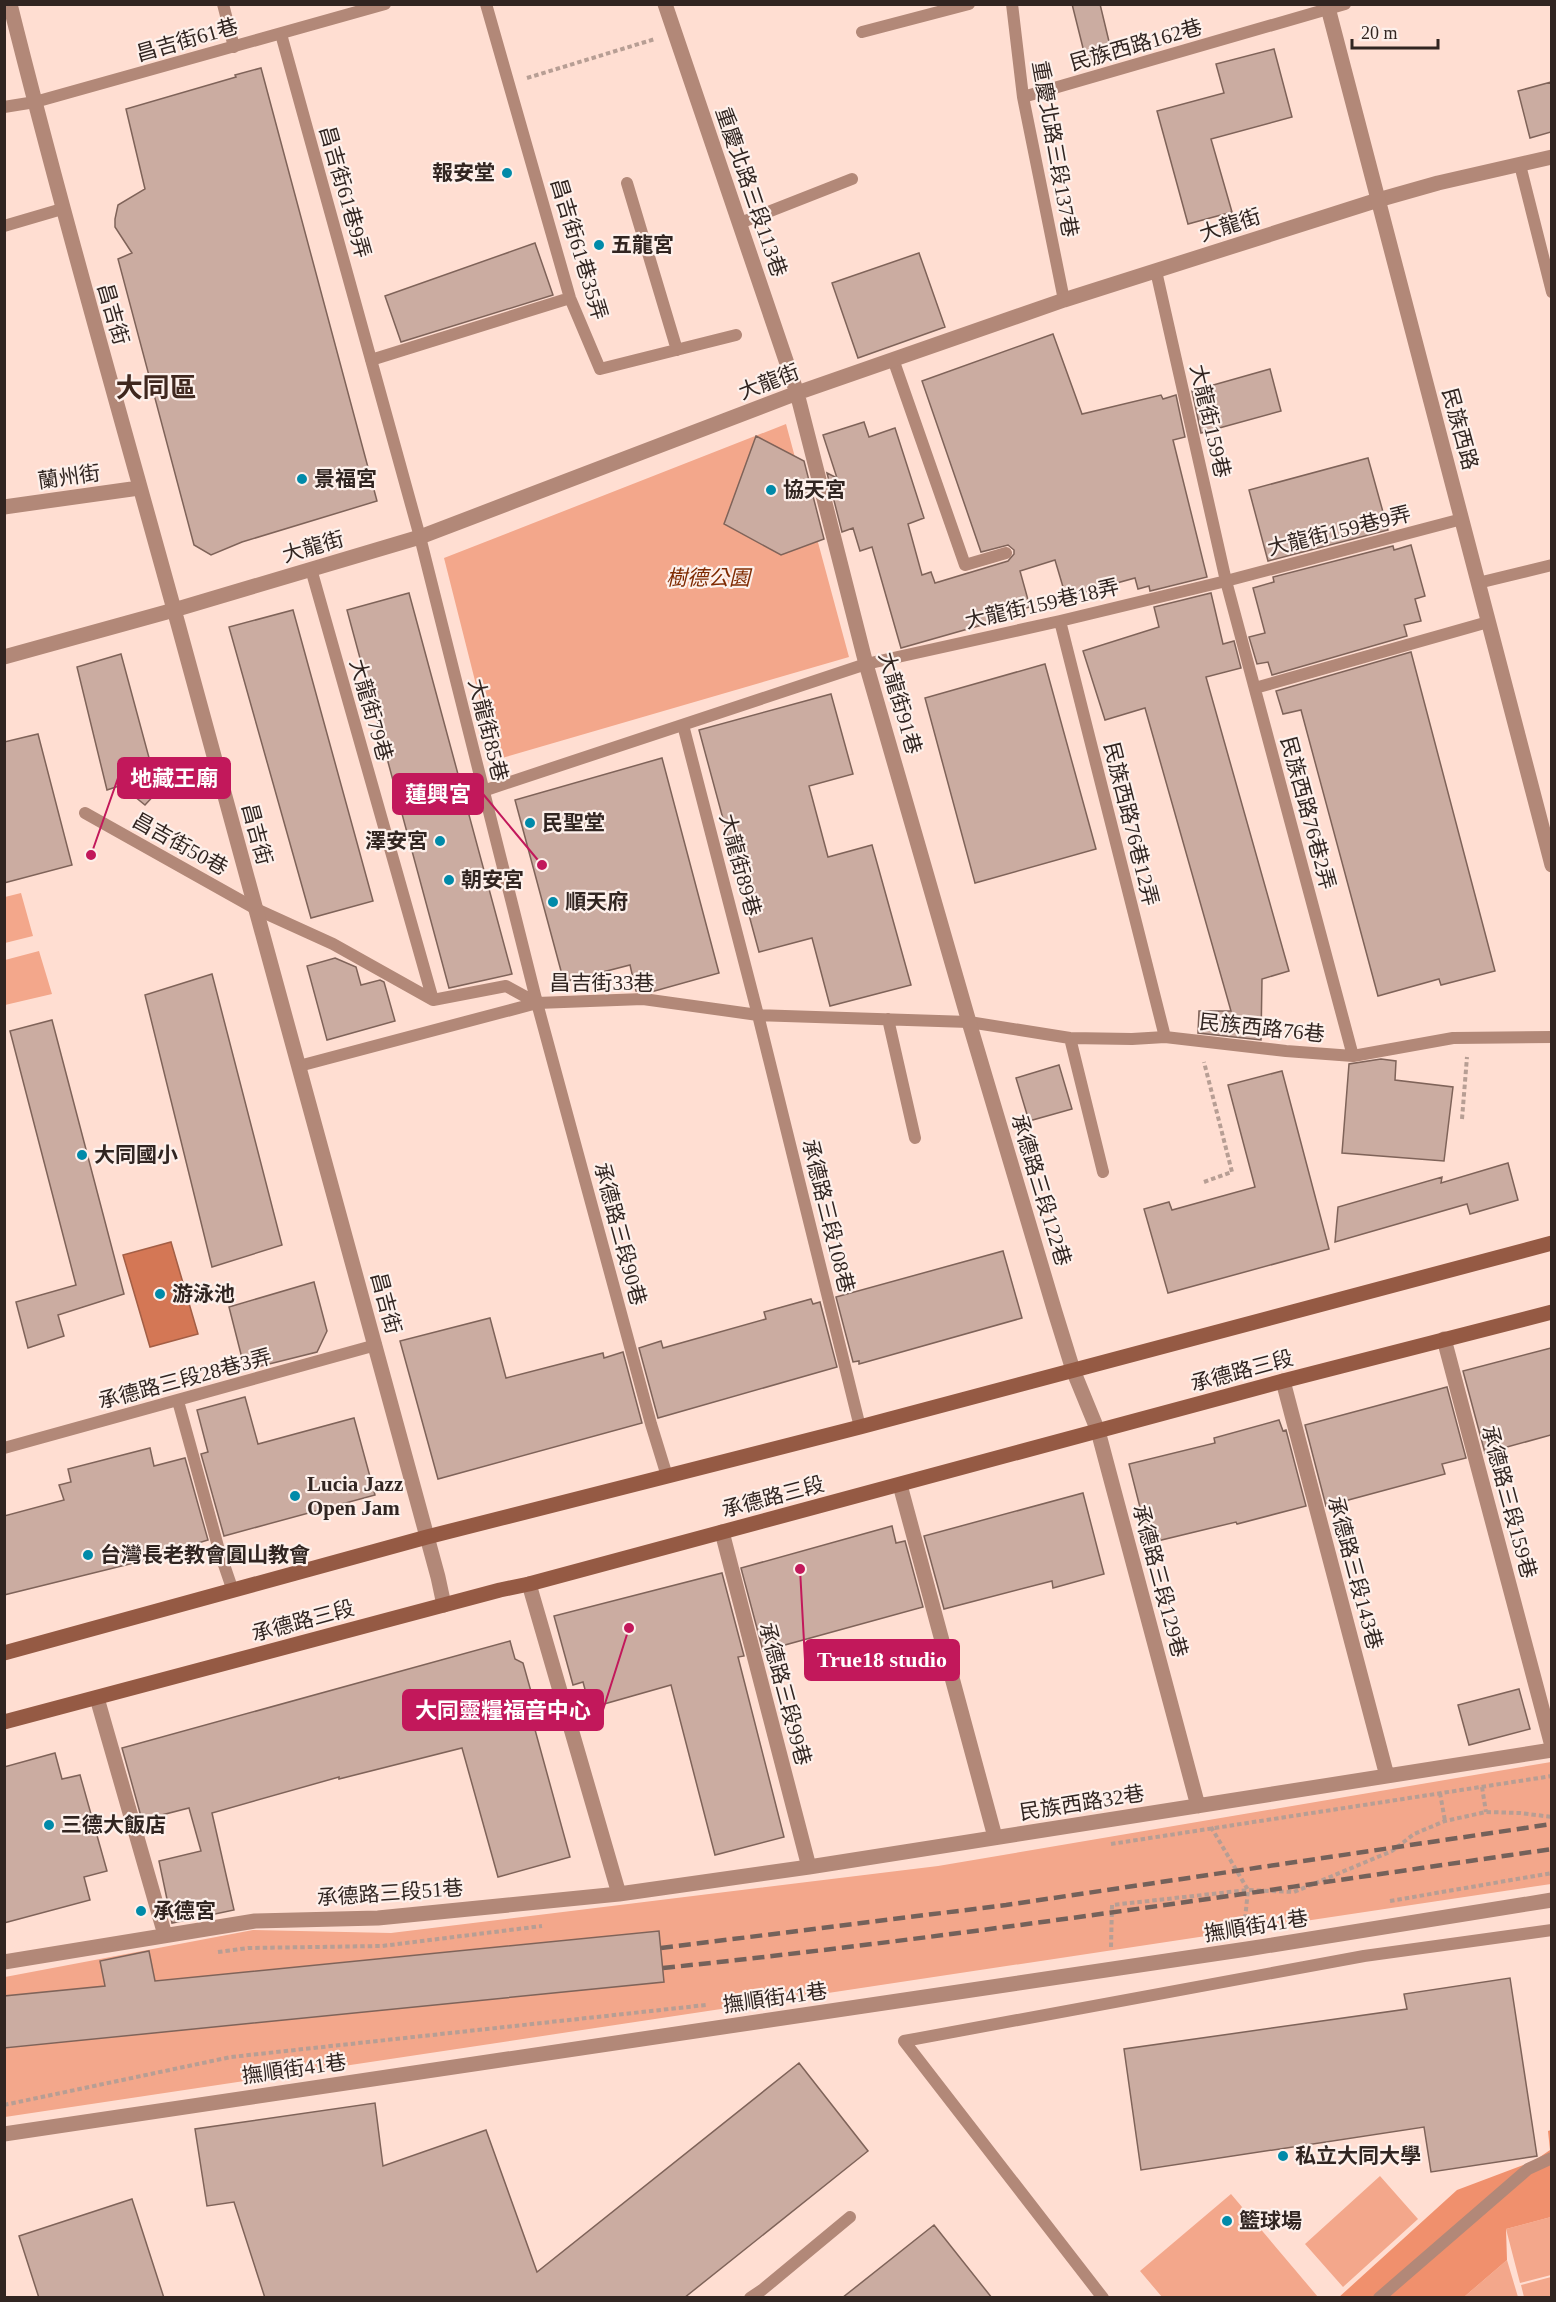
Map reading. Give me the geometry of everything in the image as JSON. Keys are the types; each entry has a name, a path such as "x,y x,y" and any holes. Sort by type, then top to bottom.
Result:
{"main road":[{"name":"承德路三段","path":"4,1653 427,1537 860,1427 1551,1243"},
{"name":"承德路三段","path":"4,1722 500,1590 530,1584 1282,1381 1551,1312"}],"street":[{"name":"昌吉街","path":"10,4 62,209 376,1346 444,1605"},
{"name":"重慶北路三段113巷","path":"665,4 797,393"},
{"name":"民族西路","path":"1327,7 1551,865"},
{"name":"大龍街","path":"4,657 174,610 420,537 797,393 1064,300 1378,200 1438,183 1551,157"},
{"name":"大龍街91巷","path":"797,393 866,664 969,1022"},
{"name":"蘭州街","path":"4,507 139,488"},
{"name":"承德路三段122巷","path":"969,1022 1073,1370"},
{"name":"承德路三段159巷","path":"1444,1339 1551,1748"},
{"name":"承德路三段129巷","path":"1073,1370 1098,1431 1198,1806"},
{"name":"承德路三段143巷","path":"1282,1381 1387,1776"},
{"path":"900,1485 995,1838"},
{"name":"承德路三段99巷","path":"722,1532 809,1867"},
{"path":"530,1584 619,1894"},
{"path":"97,1698 165,1935"},
{"name":"民族西路32巷","path":"619,1894 995,1838 1551,1748"},
{"name":"承德路三段51巷","path":"4,1962 255,1921 378,1918 619,1894"},
{"name":"撫順街41巷","path":"4,2134 1247,1949 1551,1900"}],"lane":[{"path":"223,4 234,47"},
{"name":"昌吉街61巷","path":"4,107 34,102 385,4"},
{"name":"昌吉街61巷35弄","path":"486,4 570,298 600,369 736,335"},
{"path":"862,32 969,4"},
{"name":"重慶北路三段137巷","path":"1012,4 1023,97 1064,300"},
{"name":"民族西路162巷","path":"1023,97 1327,7 1345,4"},
{"name":"昌吉街61巷9弄","path":"280,34 420,537"},
{"path":"1520,165 1551,292"},
{"path":"740,223 852,179"},
{"path":"627,183 677,350"},
{"path":"4,226 62,209"},
{"name":"大龍街159巷","path":"1156,271 1226,580"},
{"path":"371,360 570,298"},
{"path":"893,359 965,565 1006,553"},
{"name":"大龍街159巷9弄","path":"1226,580 1462,519"},
{"name":"大龍街85巷","path":"420,537 537,1003"},
{"path":"1478,584 1551,565"},
{"name":"大龍街79巷","path":"311,570 433,1000"},
{"name":"大龍街159巷18弄","path":"483,791 866,664 1060,621 1226,580"},
{"name":"民族西路76巷2弄","path":"1226,580 1353,1056"},
{"name":"民族西路76巷12弄","path":"1060,621 1165,1037"},
{"path":"1255,688 1488,622"},
{"name":"大龍街89巷","path":"683,726 758,1015"},
{"name":"昌吉街50巷","path":"85,813 256,909"},
{"path":"256,909 333,944 433,1000"},
{"name":"昌吉街33巷","path":"433,1000 506,986 537,1003 643,999 758,1015 888,1019"},
{"path":"299,1066 537,1003"},
{"name":"承德路三段90巷","path":"537,1003 667,1476"},
{"name":"承德路三段108巷","path":"758,1015 860,1427"},
{"path":"888,1019 915,1138"},
{"name":"民族西路76巷","path":"888,1019 969,1022 1070,1038 1132,1040 1165,1037 1286,1052 1353,1056 1453,1038 1551,1037"},
{"path":"1070,1038 1103,1173"},
{"name":"承德路三段28巷3弄","path":"4,1448 376,1346"},
{"path":"178,1401 219,1550 234,1591"},
{"path":"1103,2298 904,2041 1364,1956 1551,1930"},
{"path":"1378,2298 1528,2169 1551,2158"},
{"path":"750,2298 850,2217"}],"path":[{"path":"509,84 674,33"},
{"path":"1462,1119 1468,1038"},
{"path":"1199,1041 1232,1172 1204,1182"},
{"path":"1482,1787 1486,1812"},
{"path":"1440,1793 1445,1821"},
{"path":"1111,1947 1113,1905 1248,1890 1294,1893 1392,1851 1414,1834 1445,1821 1486,1812 1551,1817"},
{"path":"1212,1829 1248,1890 1244,1927 1247,1949"},
{"path":"1381,1903 1551,1873"},
{"path":"1233,1928 1255,1925"},
{"path":"1099,1949 1122,1945"},
{"path":"4,2105 231,2057 712,2004"}],"green space":[{"name":"樹德公園","path":"786,424 849,657 495,760 444,558"},
{"path":"21,893 33,936 5,943 5,897"},
{"path":"39,951 52,994 5,1005 5,960"},
{"path":"1551,1762 1551,1884 5,2117 5,1977 253,1930 391,1933 938,1866"},
{"path":"1380,2176 1418,2219 1343,2287 1305,2244"},
{"name":"籃球場","path":"1231,2194 1318,2297 1162,2297 1140,2271"},
{"path":"1551,2217 1551,2275 1520,2283 1506,2229"},
{"path":"1507,2260 1518,2297 1464,2297"},
{"path":"1551,2277 1551,2297 1524,2297 1521,2285"}],"shaded area":[{"name":"游泳池","path":"171,1242 198,1334 150,1347 123,1255"},
{"path":"1551,2130 1551,2217 1506,2229 1507,2260 1464,2297 1338,2298 1457,2190 1534,2161 1550,2150 1548,2131"}],"building":[{"path":"1072,4 1100,4 1112,54 1086,60"},
{"path":"1274,49 1292,117 1211,139 1232,212 1188,224 1157,111 1224,93 1216,64"},
{"path":"261,68 377,501 242,542 211,555 194,545 118,259 132,253 115,227 118,205 145,189 126,109"},
{"path":"1551,82 1551,132 1530,138 1518,91"},
{"path":"535,243 553,295 401,342 385,296"},
{"path":"919,253 945,327 858,358 832,283"},
{"path":"1053,334 1082,414 1161,395 1163,399 1176,395 1185,437 1173,440 1207,577 1150,591 1149,586 1138,589 1135,578 1066,597 1055,560 1020,571 1030,607 1008,613 1010,617 901,648 872,547 860,551 853,528 842,532 827,473 837,478 823,435 864,422 869,437 895,428 924,518 908,524 922,575 931,572 935,583 1008,561 1014,554 1014,550 1008,545 981,552 922,381"},
{"path":"1270,369 1281,411 1201,433 1192,391"},
{"name":"協天宮","path":"756,436 804,461 824,539 781,555 724,524"},
{"path":"1368,458 1388,530 1268,561 1249,490"},
{"path":"1411,545 1425,596 1415,599 1421,621 1404,625 1407,636 1272,675 1268,662 1257,664 1249,637 1265,633 1253,588 1274,582 1273,577 1393,546 1394,550"},
{"path":"409,593 512,974 449,988 347,610"},
{"path":"1211,593 1223,644 1234,641 1241,668 1206,677 1289,971 1262,979 1261,1040 1198,1033 1199,1011 1231,1011 1145,708 1105,720 1083,651 1159,627 1154,607"},
{"path":"293,610 373,901 311,918 229,627"},
{"path":"1411,652 1495,971 1441,985 1439,979 1378,996 1301,710 1283,714 1276,691"},
{"path":"121,654 158,791 145,805 134,796 128,783 107,790 77,667"},
{"path":"1045,664 1096,849 975,883 925,698"},
{"path":"831,694 853,774 809,786 828,857 872,845 911,985 830,1006 812,938 759,952 699,730"},
{"path":"38,734 72,865 4,883 4,742"},
{"path":"662,758 719,973 651,992 636,991 630,965 564,982 515,800"},
{"path":"335,958 356,967 361,985 380,980 384,982 395,1021 327,1040 307,966"},
{"path":"212,974 282,1245 212,1267 145,995"},
{"path":"52,1020 124,1294 58,1315 64,1336 28,1348 16,1302 76,1285 10,1031"},
{"path":"1381,1059 1396,1061 1395,1080 1453,1087 1444,1161 1342,1153 1349,1064"},
{"path":"1059,1065 1072,1109 1029,1121 1016,1078"},
{"path":"1282,1071 1329,1249 1168,1293 1144,1209 1169,1202 1172,1210 1255,1187 1228,1085"},
{"path":"1508,1163 1518,1200 1470,1214 1467,1204 1335,1242 1338,1207 1442,1177 1441,1183"},
{"path":"1003,1251 1022,1318 859,1364 859,1361 853,1362 836,1297"},
{"path":"314,1282 327,1331 317,1352 245,1370 229,1307"},
{"path":"811,1299 813,1304 820,1302 837,1367 658,1418 639,1348 661,1341 663,1348 766,1319 764,1312"},
{"path":"490,1318 506,1378 603,1353 604,1358 623,1352 642,1423 438,1479 400,1341"},
{"path":"1551,1348 1551,1435 1485,1453 1463,1371"},
{"path":"1447,1387 1466,1458 1442,1464 1445,1474 1326,1506 1305,1425"},
{"path":"245,1397 258,1444 354,1418 375,1495 224,1536 201,1454 208,1452 197,1410"},
{"path":"1279,1420 1283,1431 1286,1430 1306,1506 1149,1543 1129,1464 1215,1443 1214,1438"},
{"path":"150,1448 154,1466 185,1458 208,1540 198,1543 199,1547 4,1595 4,1516 64,1500 59,1485 71,1482 68,1469"},
{"path":"1083,1493 1104,1574 1053,1588 1052,1581 944,1609 924,1536"},
{"path":"892,1526 896,1543 905,1541 923,1607 763,1651 741,1568"},
{"path":"722,1573 744,1656 738,1657 784,1837 715,1855 671,1685 590,1708 583,1682 573,1685 554,1616"},
{"path":"510,1641 515,1659 523,1663 532,1695 526,1697 570,1857 498,1877 462,1748 339,1779 339,1777 212,1813 234,1910 172,1923 159,1861 201,1851 189,1808 142,1820 122,1748"},
{"path":"1519,1689 1530,1729 1469,1745 1458,1705"},
{"name":"三德大飯店","path":"55,1753 62,1779 80,1775 107,1871 84,1877 90,1900 4,1923 4,1767"},
{"path":"659,1931 664,1982 4,2048 4,1996 105,1986 100,1961 149,1951 155,1981"},
{"path":"1510,1978 1537,2156 1431,2172 1424,2127 1141,2170 1124,2049 1407,2009 1404,1994"},
{"path":"799,2063 868,2151 684,2298 265,2298 234,2202 207,2206 195,2129 375,2103 383,2166 486,2130 537,2272"},
{"path":"132,2199 164,2298 39,2298 19,2236"},
{"path":"934,2225 992,2298 842,2298"}],"railway":[{"path":"661,1948 1006,1905 1552,1824"},
{"path":"663,1968 997,1928 1552,1849"}],"place":[{"name":"報安堂","path":"507,173"},
{"name":"五龍宮","path":"599,245"},
{"name":"景福宮","path":"302,479"},
{"name":"協天宮","path":"771,490"},
{"name":"民聖堂","path":"530,823"},
{"name":"澤安宮","path":"440,841"},
{"name":"地藏王廟","path":"91,855"},
{"name":"蓮興宮","path":"542,865"},
{"name":"朝安宮","path":"449,880"},
{"name":"順天府","path":"553,902"},
{"name":"大同國小","path":"82,1155"},
{"name":"游泳池","path":"160,1294"},
{"name":"Lucia Jazz Open Jam","path":"295,1496"},
{"name":"台灣長老教會圓山教會","path":"88,1555"},
{"name":"True18 studio","path":"800,1569"},
{"name":"大同靈糧福音中心","path":"629,1628"},
{"name":"三德大飯店","path":"49,1825"},
{"name":"承德宮","path":"141,1911"},
{"name":"私立大同大學","path":"1283,2156"},
{"name":"籃球場","path":"1227,2221"}],"district":[{"name":"大同區","path":"156,388"}]}
